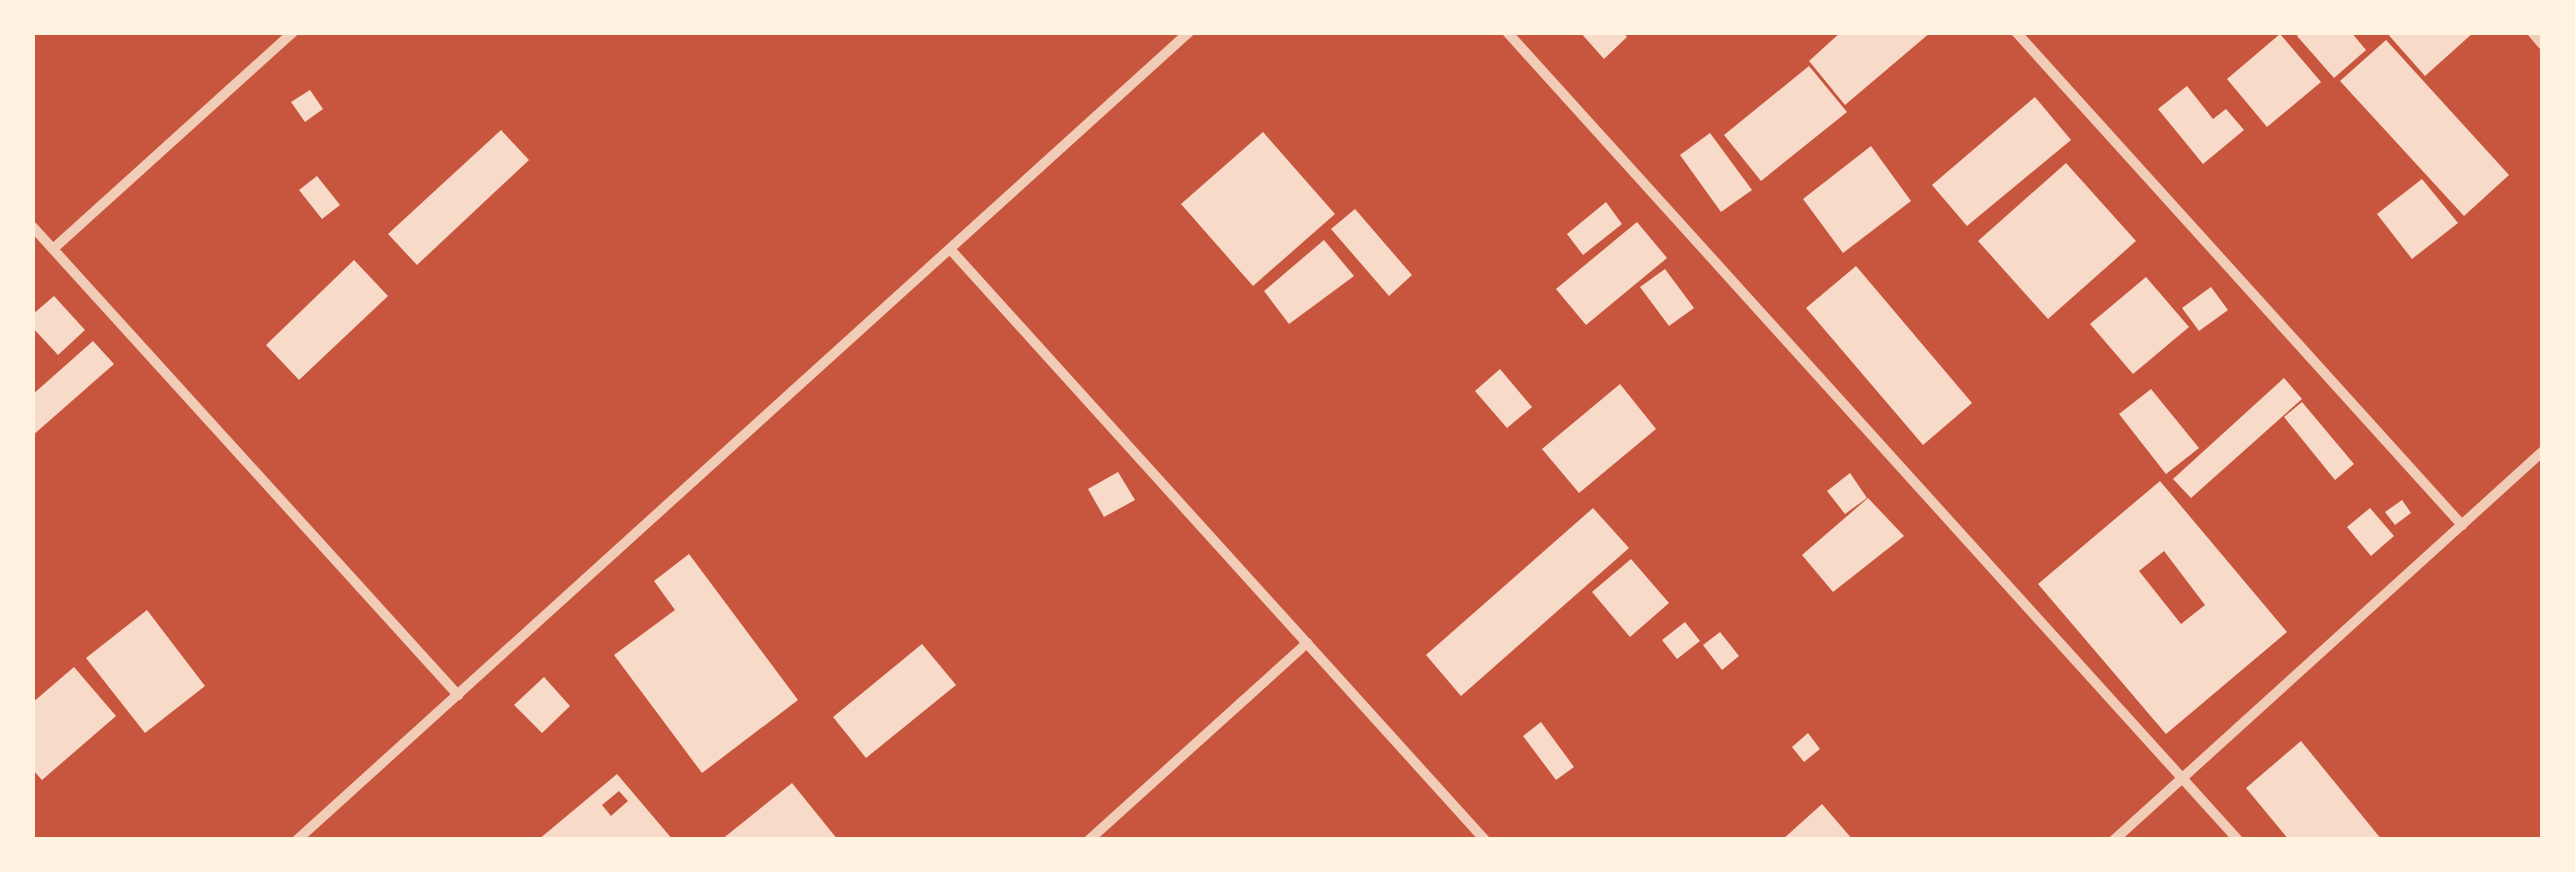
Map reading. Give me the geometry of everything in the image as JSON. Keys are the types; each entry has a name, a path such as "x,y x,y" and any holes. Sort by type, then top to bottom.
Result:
{"street":[{"path":"54,249 294,32"},
{"path":"297,840 1189,32"},
{"path":"1506,32 2238,840"},
{"path":"2016,32 2462,525"},
{"path":"2532,32 2542,44"},
{"path":"32,226 458,694"},
{"path":"950,249 1485,840"},
{"path":"2114,840 2542,452"},
{"path":"1089,840 1307,643"}],"building":[{"path":"1580,32 1623,32 1627,37 1604,59"},
{"path":"1841,32 1931,32 1845,105 1809,61"},
{"path":"2301,32 2351,32 2366,50 2334,78 2297,36"},
{"path":"2386,32 2474,32 2425,76"},
{"path":"2280,34 2321,82 2267,127 2227,79"},
{"path":"2386,40 2509,175 2464,216 2340,81"},
{"path":"1809,66 1847,112 1761,181 1724,135"},
{"path":"2187,86 2213,119 2226,109 2244,130 2203,164 2158,109"},
{"path":"310,90 323,109 305,122 291,102"},
{"path":"2035,97 2071,140 1967,226 1932,185"},
{"path":"501,130 529,160 417,265 388,234"},
{"path":"1263,132 1335,214 1253,286 1181,204"},
{"path":"1710,133 1752,190 1721,212 1680,155"},
{"path":"1871,146 1911,201 1843,253 1803,199"},
{"path":"2066,163 2136,241 2048,319 1978,241"},
{"path":"317,176 340,205 322,219 299,190"},
{"path":"2422,179 2458,223 2412,259 2377,214"},
{"path":"1606,202 1622,224 1583,255 1567,234"},
{"path":"1355,209 1412,275 1389,296 1331,229"},
{"path":"1637,222 1667,258 1586,325 1556,289"},
{"path":"1324,240 1354,276 1289,324 1264,291"},
{"path":"354,260 388,296 299,380 266,345"},
{"path":"1856,266 1972,403 1923,445 1806,308"},
{"path":"1665,269 1694,308 1669,326 1640,287"},
{"path":"2146,277 2189,327 2133,374 2090,324"},
{"path":"2211,287 2228,310 2199,331 2182,308"},
{"path":"54,296 85,330 58,355 32,327 32,315"},
{"path":"93,341 114,364 32,436 32,395"},
{"path":"1500,369 1532,407 1507,428 1475,391"},
{"path":"2284,378 2302,399 2191,498 2173,479"},
{"path":"1620,384 1656,429 1579,493 1542,449"},
{"path":"2151,389 2199,448 2166,474 2119,414"},
{"path":"2302,402 2354,464 2335,480 2284,417"},
{"path":"1118,472 1135,500 1104,517 1088,489"},
{"path":"1850,473 1867,498 1845,514 1827,491"},
{"path":"2160,481 2287,632 2166,734 2038,584","holes":["2164,551 2205,605 2181,624 2139,571"]},
{"path":"1868,498 1904,536 1833,592 1802,555"},
{"path":"2402,500 2411,513 2395,525 2385,512"},
{"path":"1593,508 1629,548 1461,696 1426,655"},
{"path":"2370,508 2394,536 2371,556 2347,527"},
{"path":"689,554 798,700 702,773 614,655 675,610 654,581"},
{"path":"1631,559 1669,603 1630,637 1592,592"},
{"path":"147,610 205,686 145,733 86,658"},
{"path":"1685,622 1700,641 1677,659 1662,640"},
{"path":"1720,632 1739,656 1722,670 1703,645"},
{"path":"922,644 956,685 866,758 833,717"},
{"path":"74,667 116,716 42,780 32,769 32,703"},
{"path":"544,677 570,706 542,733 514,705"},
{"path":"1541,722 1574,767 1556,780 1523,736"},
{"path":"1808,733 1820,749 1804,762 1792,747"},
{"path":"2301,741 2382,840 2289,840 2246,788"},
{"path":"617,774 673,840 538,840","holes":["619,791 628,801 611,816 602,805"]},
{"path":"792,783 838,840 721,840"},
{"path":"1822,804 1853,840 1782,840"}]}
